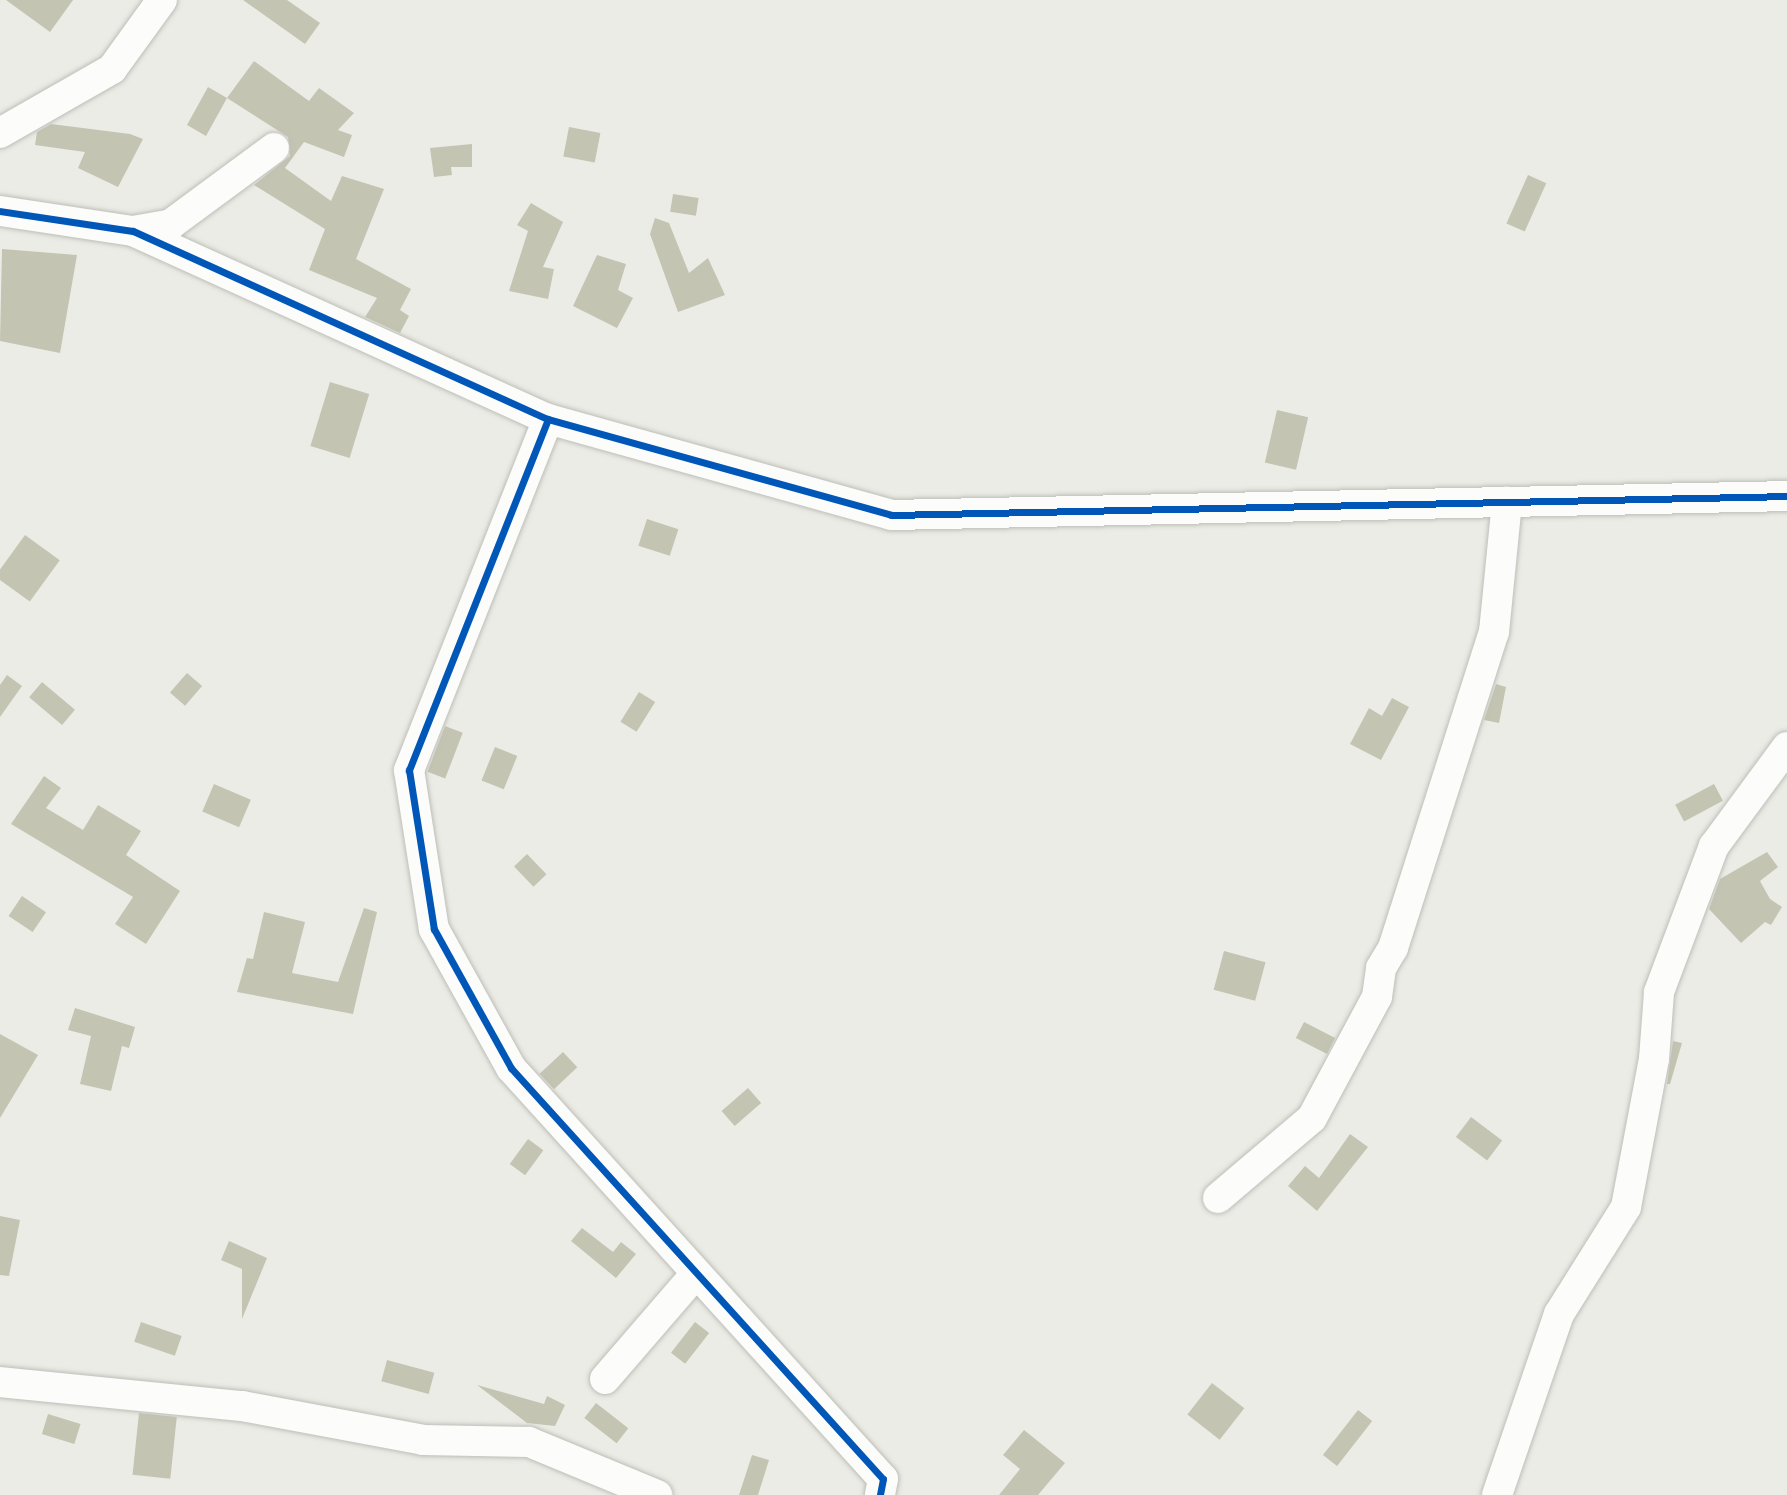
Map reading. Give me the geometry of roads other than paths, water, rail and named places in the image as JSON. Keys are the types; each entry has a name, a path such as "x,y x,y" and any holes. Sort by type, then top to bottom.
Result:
{"street":[{"path":"0,133 112,69 162,0"},
{"path":"133,231 172,224 274,148"},
{"path":"0,211 133,231 548,419 891,515 1787,496"},
{"path":"548,419 409,770 434,929 511,1068 694,1276 883,1479 880,1495"},
{"path":"1218,1198 1312,1118 1377,997 1381,968 1393,948 1494,632 1507,502"},
{"path":"1497,1495 1559,1314 1626,1208 1654,1059 1659,992 1714,846 1787,747"},
{"path":"605,1379 694,1276"},
{"path":"0,1381 187,1399 423,1440 529,1442 657,1495"}]}
